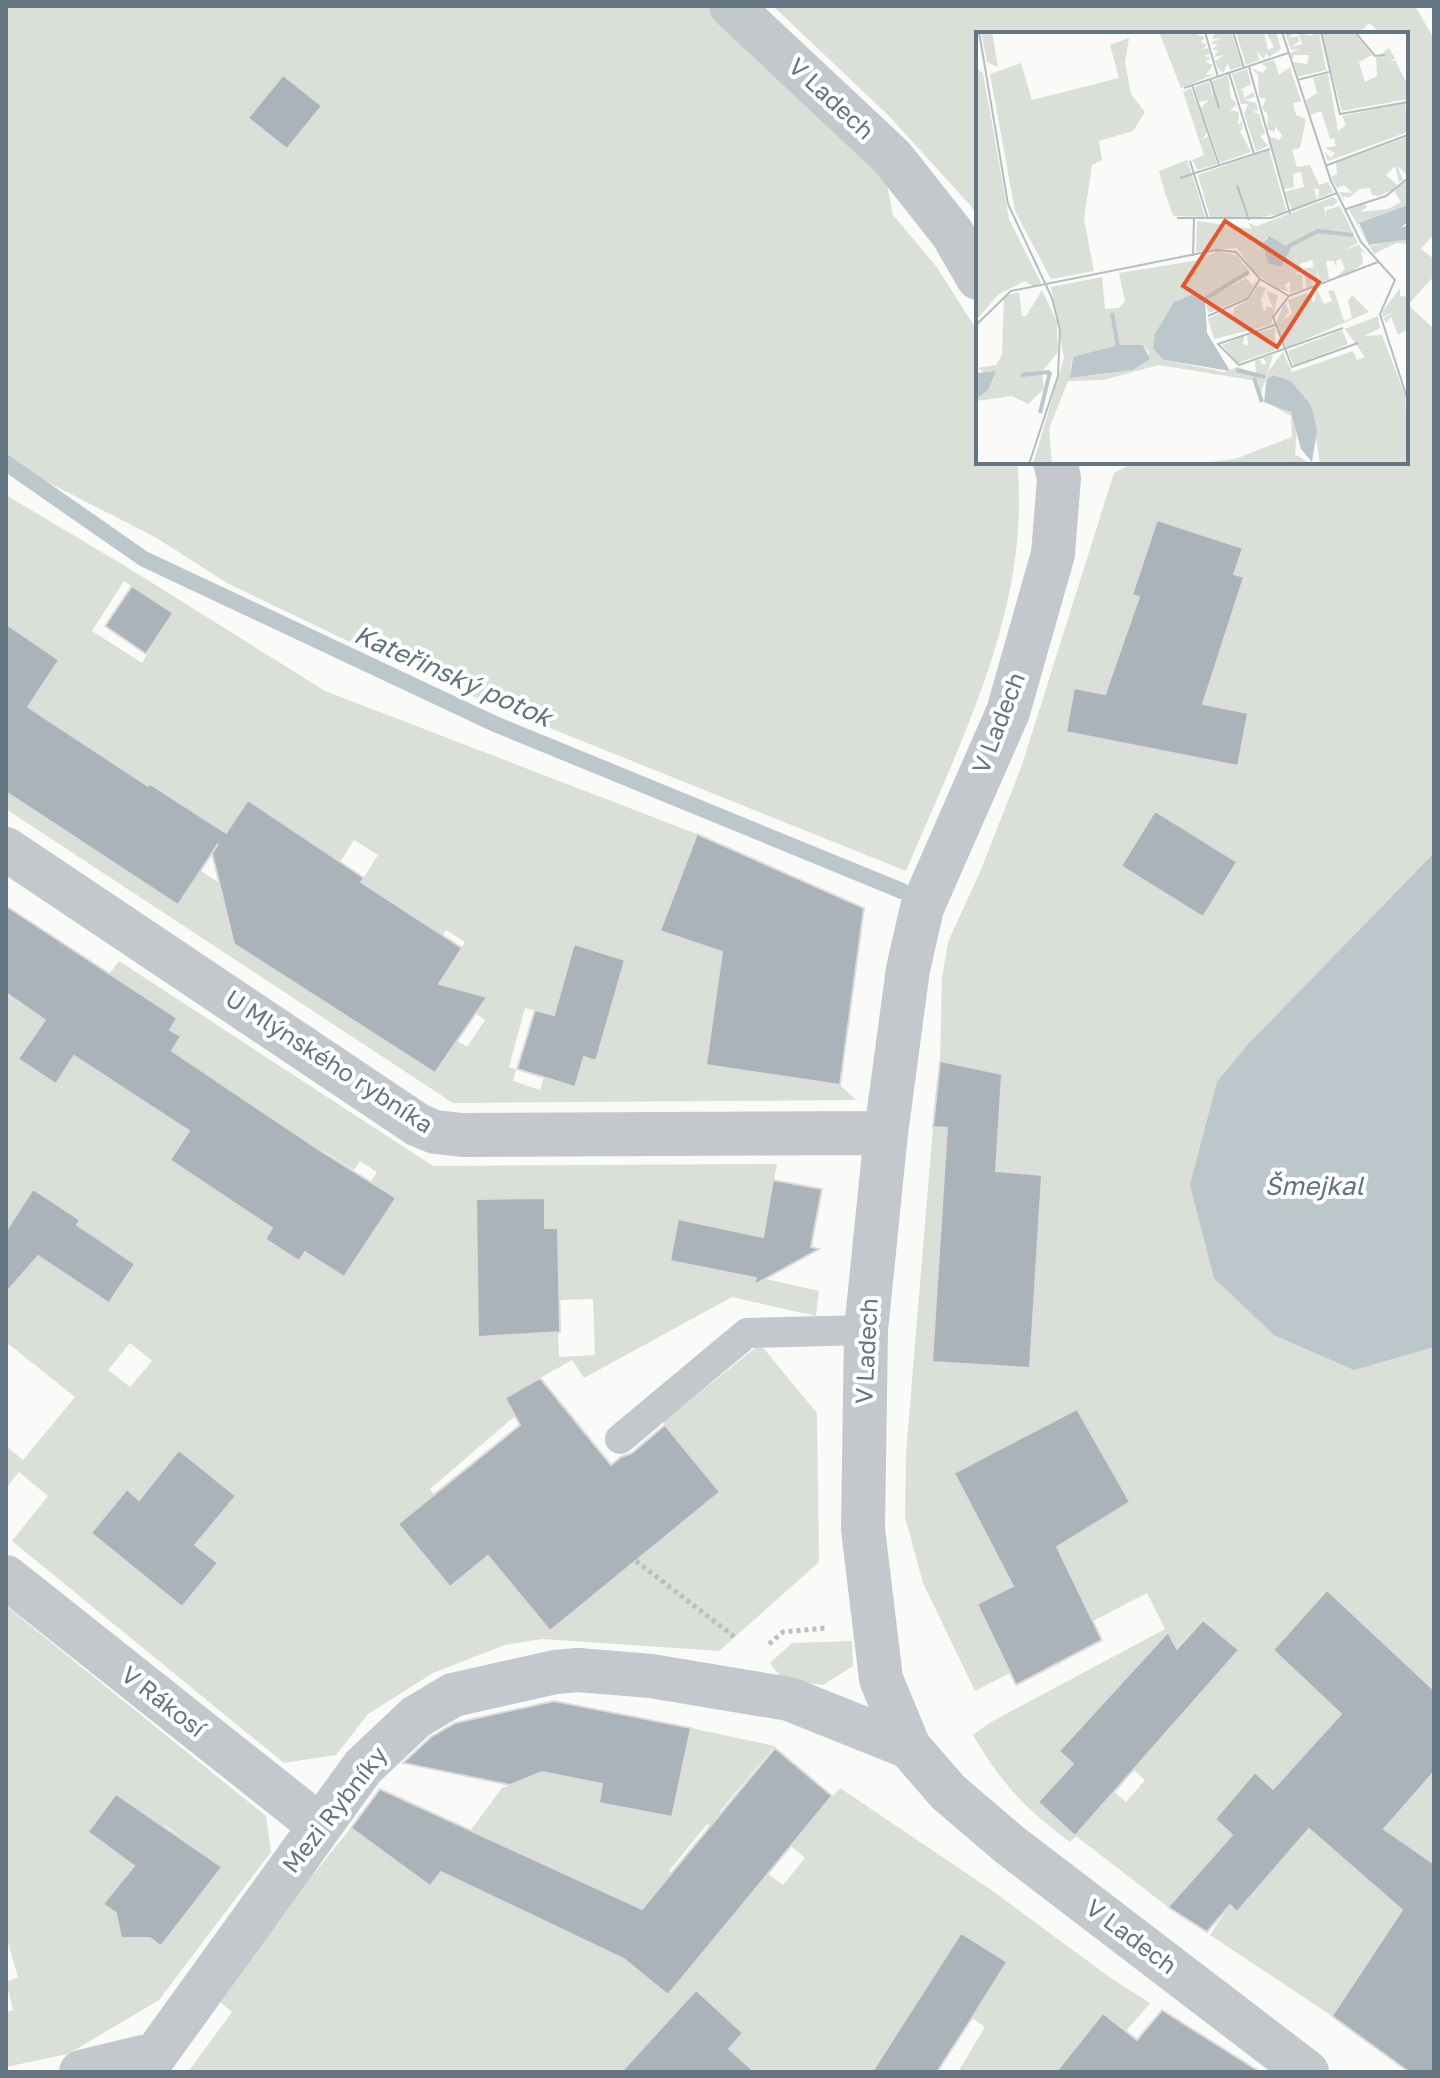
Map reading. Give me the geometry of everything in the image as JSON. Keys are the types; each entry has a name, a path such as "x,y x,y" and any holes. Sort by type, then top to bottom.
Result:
{"street":[{"name":"V Ladech","path":"731,6 892,157 952,233 976,275"},
{"name":"V Ladech","path":"1056,464 1059,478 1053,554 1008,712 922,908 913,937 886,1133 866,1330 863,1529 881,1679 909,1747 948,1792 1010,1845 1307,2072"},
{"name":"U Mlýnského rybníka","path":"6,849 418,1125 435,1132 463,1135 886,1133"},
{"name":"V Rákosí","path":"6,1577 320,1826"},
{"name":"Mezi Rybníky","path":"81,2072 150,2063 363,1767 394,1735 432,1706 453,1695 555,1672 578,1670 651,1676 789,1699 909,1747"}],"lane":[{"path":"620,1439 747,1333 866,1330"}],"path":[{"path":"636,1561 736,1637 744,1647"}],"shaded area":[{"path":"6,6 712,6 886,178 893,215 936,266 976,329 976,464 1017,464 1019,516 1014,569 1003,621 987,672 969,723 906,871 505,710 379,656 227,583 155,537 6,461"},
{"path":"773,6 1415,6 1434,39 1434,234 1421,249 1434,259 1434,276 1408,305 1408,32 1380,32 1369,23 1360,32 976,32 976,214 888,115"},
{"path":"1408,305 1434,329 1434,853 1249,1043 1218,1082 1421,1349 1434,1347 1434,1686 1432,1688 1326,1590 1273,1650 1379,1750 1319,1738 1168,1907 1076,1836 1070,1842 1040,1818 1004,1781 973,1735 991,1722 1165,1629 1147,1593 1095,1620 1081,1638 1048,1569 977,1603 1010,1673 975,1691 923,1583 905,1517 906,1454 933,1127 998,1132 1002,1074 940,1061 942,977 948,942 980,872 1022,765 1114,473 1131,464 1408,464","holes":["945,1167 1042,1175 1030,1368 932,1362","1203,1618 1239,1651 1133,1769 1145,1780 1126,1802 1114,1792 1075,1836 1039,1802 1073,1764 1059,1751 1097,1737"]},
{"path":"6,495 325,691 697,834 685,864 759,896 723,945 706,1064 840,1085 856,1100 453,1103 6,809 6,741 59,660 15,630 6,643","holes":["124,581 172,613 142,663 92,631","150,784 172,798 165,809 218,844 248,800 286,825 242,898 201,871 178,904 103,855","354,840 378,855 361,882 337,867","446,930 465,942 439,984 478,1008 475,1013 485,1020 467,1047 457,1041 435,1073 377,1035","574,944 608,955 598,990 615,995 597,1060 584,1057 544,1077 540,1090 513,1081 516,1070 509,1067 525,1008 554,1015"]},
{"path":"119,961 433,1166 777,1164 756,1277 819,1291 816,1316 732,1297 584,1378 572,1360 506,1397 515,1416 430,1489 434,1495 398,1524 450,1587 539,1514 492,1560 550,1631 720,1492 663,1422 760,1344 817,1413 819,1562 719,1651 542,1639 505,1645 433,1673 368,1714 336,1755 284,1763 12,1541 48,1496 19,1472 6,1488 6,1446 23,1460 75,1397 6,1342 6,1293 33,1261 6,1238 6,995 45,1020 19,1060 56,1083 74,1056 129,1091 161,1067 181,1037 109,974","holes":["221,1084 221,1194 170,1160","322,1150 354,1170 360,1161 377,1172 371,1181 396,1198 344,1277 305,1252 298,1261 265,1239","33,1189 80,1220 55,1259 8,1228","593,1299 595,1355 559,1357 557,1300","130,1343 152,1361 130,1387 108,1370","179,1450 236,1496 195,1545 218,1563 182,1607 91,1533 127,1489 139,1500"]},
{"path":"6,1606 266,1816 271,1852 159,2000 68,2054 6,2067 6,2012 13,2010 6,1982 18,1977 6,1936","holes":["116,1794 162,1828 165,1825 221,1868 141,1938 129,1938 120,1932 117,1920 120,1916 104,1903 134,1866 88,1832"]},
{"path":"852,1641 853,1666 823,1685 783,1680 770,1663 792,1643"},
{"path":"691,1728 775,1746 720,1811 740,1828 729,1841 707,1824 669,1871 687,1888 661,1918 485,1837 464,1883 624,1959 668,1994 768,1874 783,1885 805,1858 791,1846 840,1788 990,1889 1150,2003 1126,2031 1058,2072 958,2072 985,2027 972,2018 1007,1963 962,1933 872,2072 755,2072 682,2005 633,2059 647,2072 188,2072 232,2012 220,2002 284,1910 351,1828 430,1885 502,1788 542,1772 602,1784 599,1803 632,1809 676,1798"},
{"path":"1434,1772 1434,1864 1332,2016 1210,1935 1230,1905 1237,1911 1310,1830 1352,1866"}],"water":[{"name":"Šmejkal","path":"1434,853 1434,1347 1354,1370 1274,1335 1214,1278 1190,1185 1217,1082 1249,1043"}],"building":[{"path":"283,75 322,106 287,149 248,118"},
{"path":"1157,520 1243,548 1234,574 1244,577 1203,704 1248,713 1238,766 1066,732 1074,688 1105,694 1139,597 1132,595"},
{"path":"132,586 173,613 146,654 105,626"},
{"path":"6,624 59,660 28,707 226,833 248,800 364,878 361,882 462,948 439,984 487,997 435,1073 234,944 212,853 178,905 6,792"},
{"path":"1155,811 1237,862 1203,917 1121,866"},
{"path":"697,834 864,908 840,1085 706,1065 722,952 660,931"},
{"path":"6,906 177,1018 170,1030 181,1036 172,1051 396,1198 344,1277 305,1252 299,1261 265,1239 272,1228 170,1160 189,1131 74,1056 56,1084 18,1059 45,1020 6,993"},
{"path":"574,944 625,960 596,1061 584,1057 575,1087 517,1069 535,1010 554,1015"},
{"path":"940,1061 1002,1074 996,1171 1042,1175 1030,1368 932,1362 947,1128 933,1127"},
{"path":"773,1180 822,1189 811,1247 819,1249 754,1285 756,1278 670,1261 678,1219 763,1237"},
{"path":"33,1189 80,1220 77,1225 135,1264 109,1303 38,1256 6,1293 6,1231"},
{"path":"545,1198 545,1228 558,1228 560,1332 478,1337 476,1199"},
{"path":"540,1378 611,1465 632,1453 665,1425 720,1492 550,1631 488,1556 450,1587 398,1524 520,1425 505,1398"},
{"path":"1077,1409 1130,1502 1057,1547 1102,1640 1016,1685 977,1604 1013,1586 954,1473"},
{"path":"179,1450 236,1496 195,1545 218,1563 182,1607 91,1533 127,1489 139,1500"},
{"path":"1327,1590 1434,1690 1434,1772 1384,1829 1434,1861 1434,2072 1409,2072 1332,2016 1402,1910 1309,1829 1237,1912 1230,1905 1207,1932 1168,1907 1232,1835 1215,1819 1255,1772 1273,1789 1341,1714 1273,1650"},
{"path":"1203,1620 1239,1650 1075,1836 1038,1802 1073,1764 1059,1751 1168,1632 1177,1649"},
{"path":"554,1701 691,1728 672,1817 599,1803 602,1784 542,1772 510,1785 403,1763 431,1737 455,1723"},
{"path":"775,1748 832,1796 668,1995 624,1959 441,1872 430,1886 351,1828 380,1789 642,1909"},
{"path":"116,1794 222,1867 161,1946 150,1938 121,1938 116,1913 103,1904 134,1866 88,1832"},
{"path":"961,1933 1007,1962 972,2018 937,2072 872,2072"},
{"path":"696,1990 743,2033 729,2049 755,2072 621,2072"},
{"path":"1162,2010 1260,2072 1056,2072 1103,2013 1137,2040"}],"waterway":[{"name":"Kateřinský potok","path":"6,463 144,559 495,724 902,891"}]}
